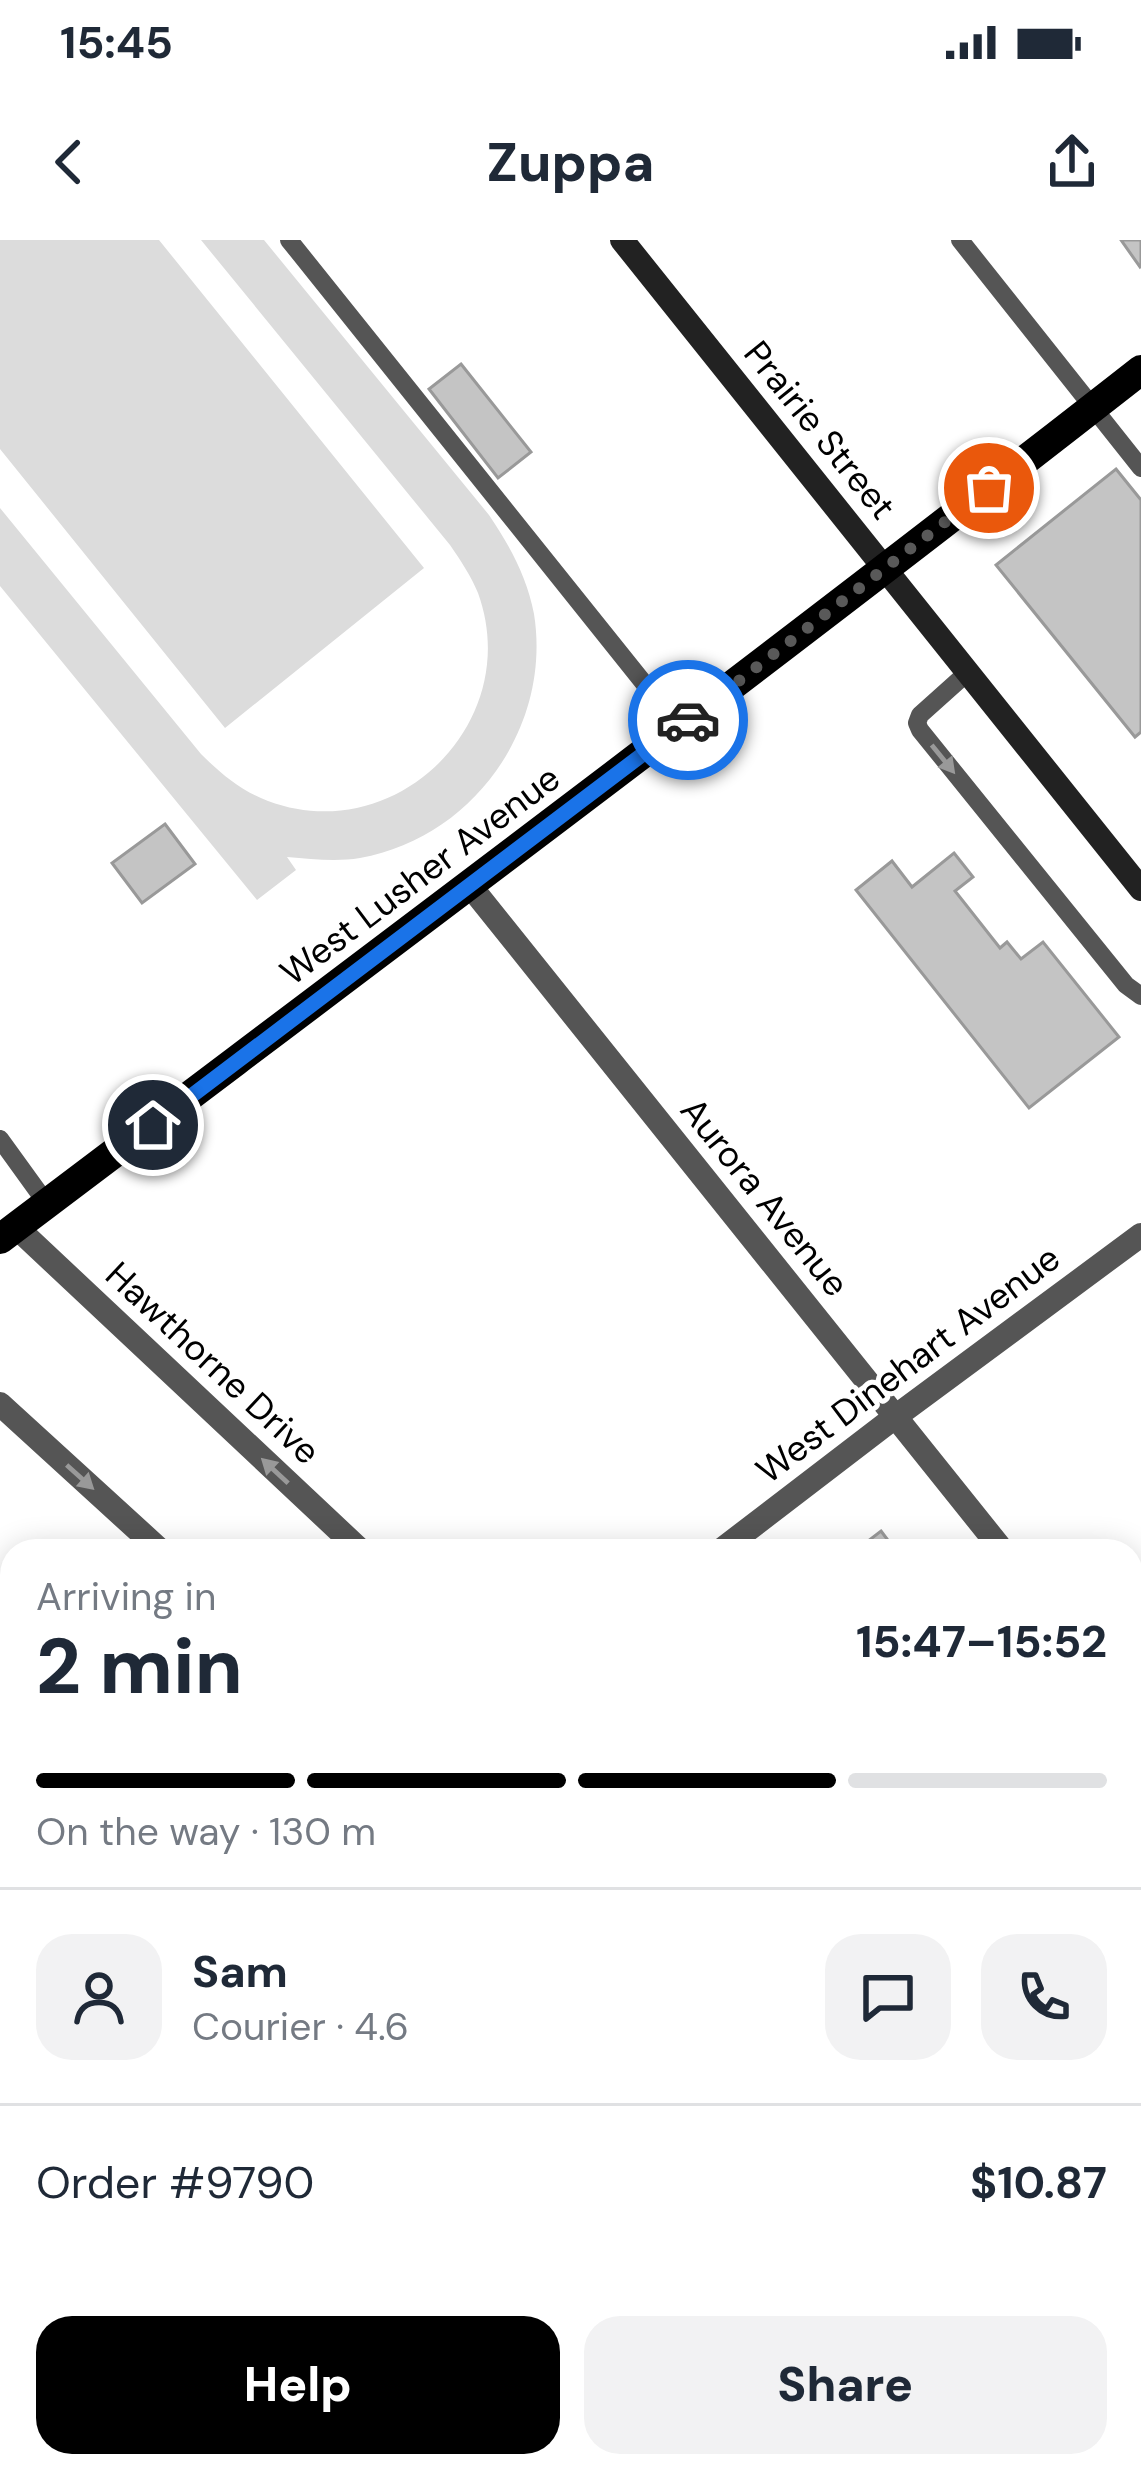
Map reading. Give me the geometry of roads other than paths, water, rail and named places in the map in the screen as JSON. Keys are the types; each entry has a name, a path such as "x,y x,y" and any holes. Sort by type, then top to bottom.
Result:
{"main road":[{"name":"Prairie Street","path":"622,240 1141,889"},
{"name":"West Lusher Avenue","path":"8,1233 886,570 1141,370"}],"street":[{"name":"Aurora Avenue","path":"471,886 993,1539"},
{"name":"Hawthorne Drive","path":"8,1233 348,1539"},
{"name":"West Dinehart Avenue","path":"736,1539 1141,1235"},
{"path":"0,1404 148,1539"}],"lane":[{"path":"289,240 679,727"},
{"path":"960,240 1141,468"},
{"path":"968,672 920,715 920,730 1126,985 1141,996"},
{"path":"0,1139 47,1204"}]}
